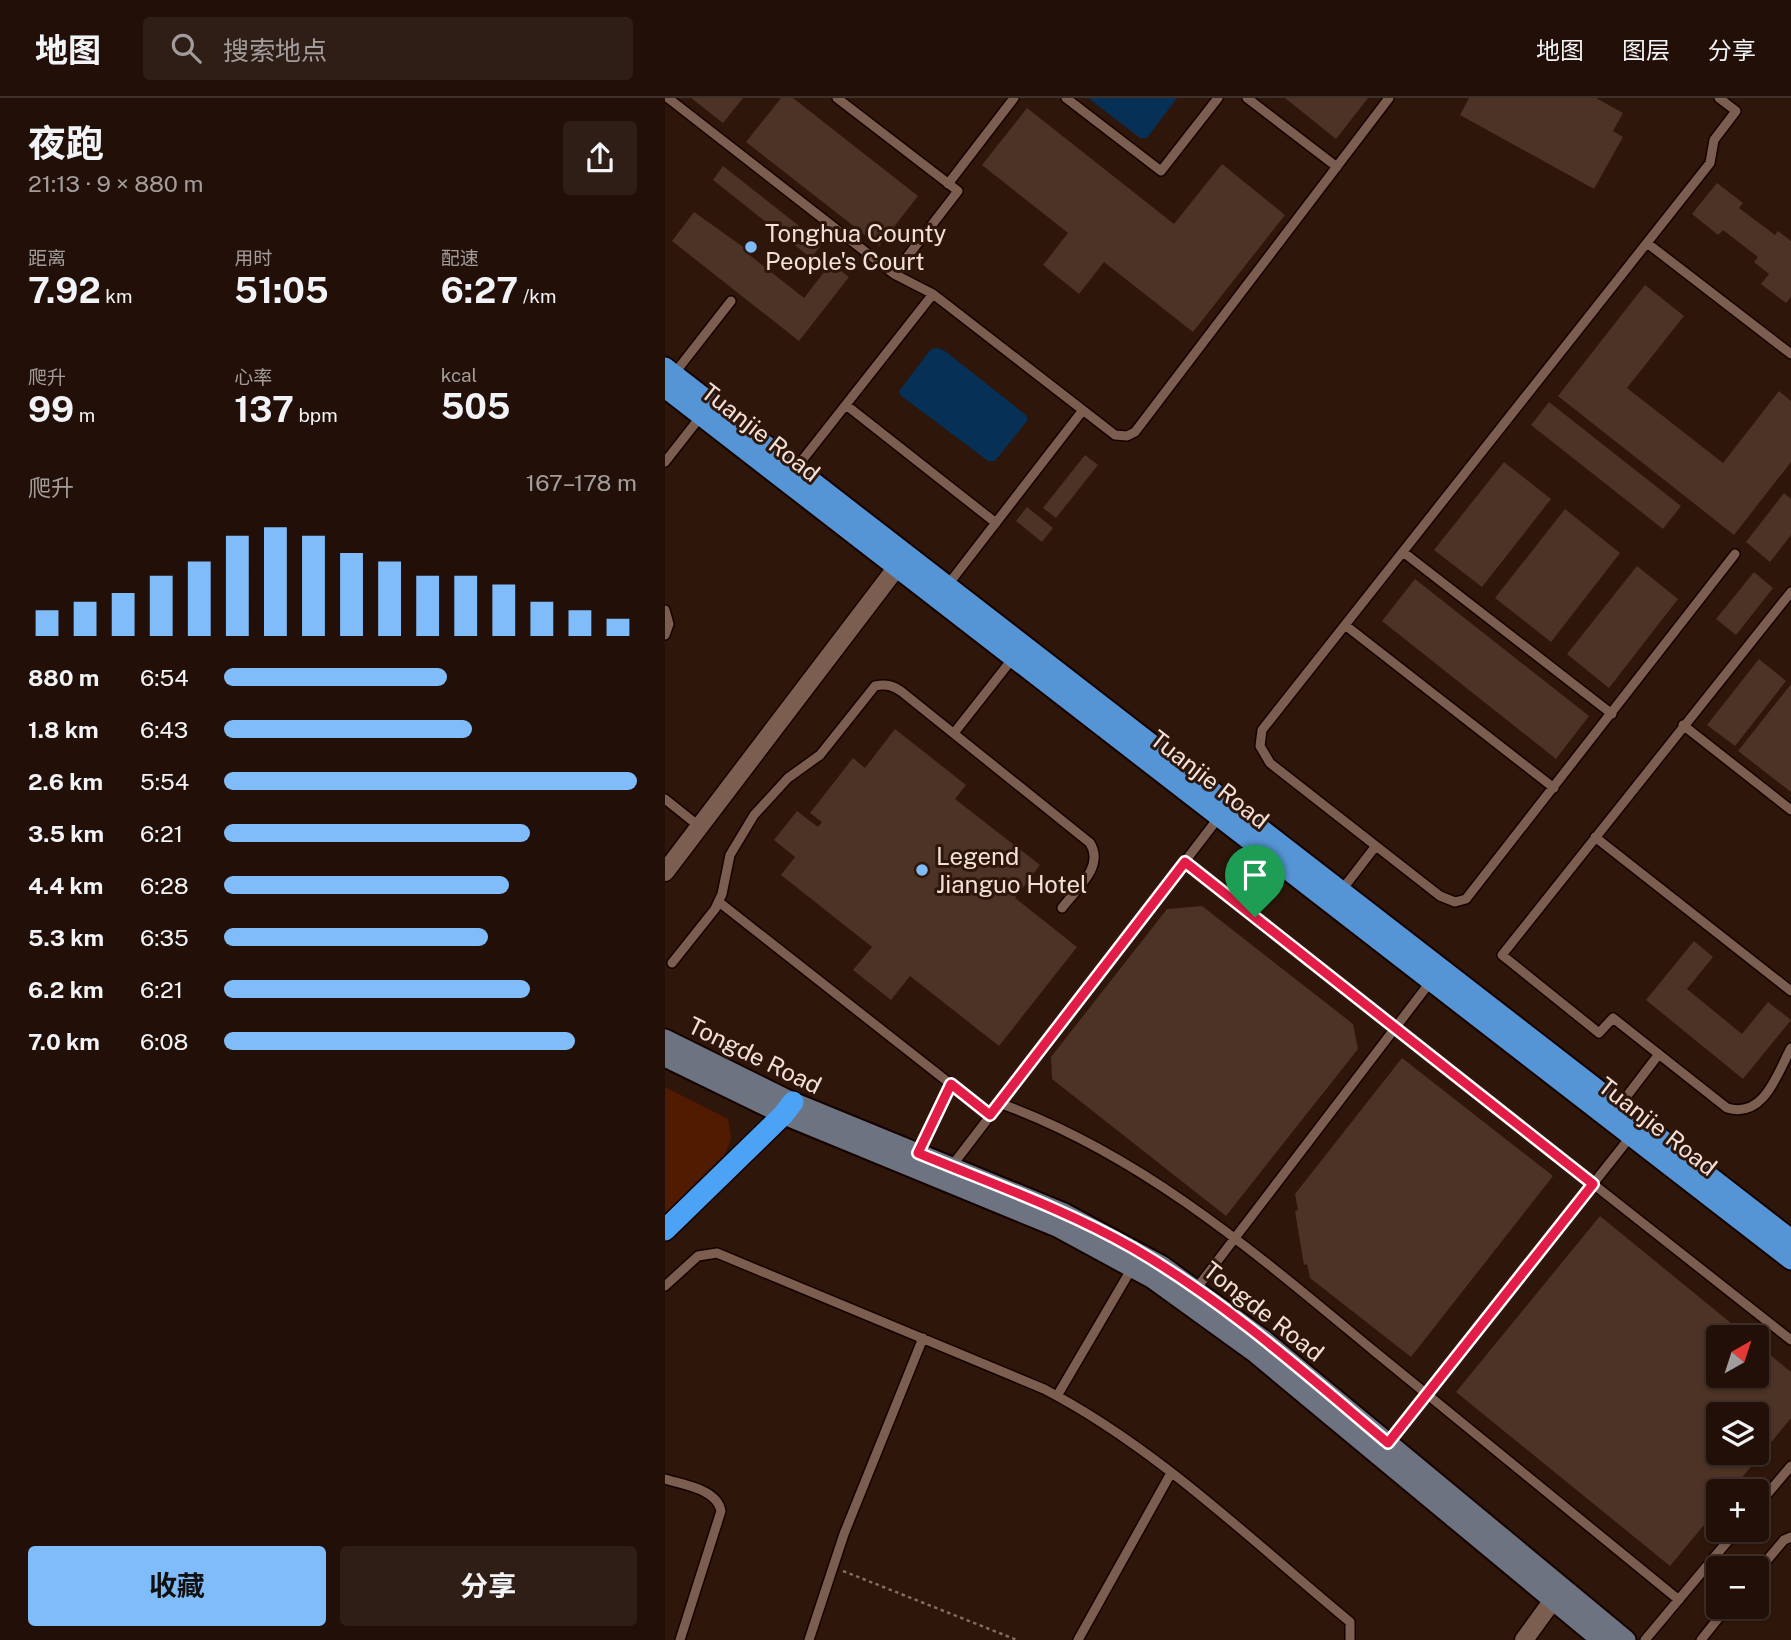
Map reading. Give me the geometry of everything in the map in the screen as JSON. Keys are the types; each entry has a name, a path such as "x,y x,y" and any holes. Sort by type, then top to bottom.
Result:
{"highway":[{"name":"Tuanjie Road","path":"668,376 701,416 1791,1260"},
{"name":"Tuanjie Road","path":"668,376 796,468 1791,1239"},
{"path":"665,1230 788,1108"}],"main road":[{"name":"Tongde Road","path":"665,1039 788,1108 918,1153 1098,1229 1196,1289 1264,1339 1626,1640"},
{"name":"Tongde Road","path":"665,1057 788,1108 1034,1217 1133,1267 1181,1297 1254,1352 1601,1640"}],"street":[{"path":"665,872 897,568"},
{"path":"1524,1640 1553,1600"}],"lane":[{"path":"668,98 894,274 933,294 1115,435 1127,436 1135,432 1389,98"},
{"path":"837,98 958,191 894,274"},
{"path":"948,184 1014,98"},
{"path":"1066,98 1161,171 1217,98"},
{"path":"1247,98 1337,167"},
{"path":"1719,98 1736,111 1714,140 1710,163 1262,730 1260,746 1270,763 1375,847 1444,899 1460,901 1471,895 1735,554"},
{"path":"1647,243 1791,354"},
{"path":"796,468 933,294"},
{"path":"668,376 731,301"},
{"path":"845,405 996,523"},
{"path":"947,586 1083,410"},
{"path":"665,462 701,416"},
{"path":"1403,552 1612,714"},
{"path":"1791,592 1502,955 1599,1033 1613,1018 1727,1108 1740,1111 1762,1101 1791,1048"},
{"path":"665,610 669,624 665,635"},
{"path":"1345,625 1555,788"},
{"path":"954,733 1013,657"},
{"path":"672,963 719,902 730,855 754,815 788,778 820,755 875,686 897,688 1090,843 1095,856 1093,868 1062,908"},
{"path":"1683,725 1791,810"},
{"path":"665,799 700,827"},
{"path":"951,1167 1219,817"},
{"path":"1595,837 1791,991"},
{"path":"1342,891 1375,847"},
{"path":"1185,862 1791,1340"},
{"path":"719,902 990,1115"},
{"path":"1196,1289 1431,981"},
{"path":"1619,1106 1659,1054"},
{"path":"918,1153 951,1084"},
{"path":"999,1103 1053,1124 1104,1149 1236,1237 1679,1600"},
{"path":"1388,1443 1631,1136"},
{"path":"665,1286 698,1256 717,1253 1057,1396 1084,1411 1171,1473 1350,1622 1350,1640"},
{"path":"1057,1396 1133,1267"},
{"path":"809,1640 833,1568 923,1338"},
{"path":"1769,1492 1791,1466"},
{"path":"1078,1640 1171,1473"},
{"path":"665,1479 712,1495 719,1502 722,1511 680,1640"},
{"path":"1769,1558 1784,1540 1791,1537"},
{"path":"1645,1640 1727,1542"},
{"path":"1700,1640 1717,1619"}],"path":[{"path":"833,1568 1017,1640"}],"shaded area":[{"path":"665,1087 728,1119 731,1139 725,1154 665,1213"}],"water":[{"path":"1088,98 1177,98 1147,138 1140,138"},
{"path":"938,348 1027,416 1027,421 995,461 988,461 900,395 899,391 931,349"}],"building":[{"path":"691,98 743,98 723,123"},
{"path":"781,98 793,98 918,196 879,246 746,142"},
{"path":"1285,98 1368,98 1336,139"},
{"path":"1469,98 1596,98 1623,113 1613,131 1623,137 1594,189 1460,115"},
{"path":"1027,108 1174,224 1222,164 1285,215 1193,332 1104,262 1079,294 1043,265 1068,233 982,165"},
{"path":"723,166 822,244 811,258 713,180"},
{"path":"1717,183 1743,203 1739,208 1775,235 1778,231 1791,241 1791,297 1786,303 1761,284 1769,274 1754,262 1758,257 1723,230 1718,235 1692,214"},
{"path":"694,212 749,251 747,253 804,298 831,263 849,277 799,341 672,241"},
{"path":"1645,285 1684,316 1627,388 1723,463 1779,391 1791,401 1791,462 1734,535 1558,396"},
{"path":"1549,402 1681,506 1663,529 1531,425"},
{"path":"1085,455 1098,465 1056,518 1043,508"},
{"path":"1504,462 1551,499 1482,587 1434,550"},
{"path":"1784,493 1791,499 1791,535 1770,562 1746,542"},
{"path":"1027,507 1053,528 1042,542 1016,521"},
{"path":"1565,509 1620,553 1551,642 1495,598"},
{"path":"1637,566 1678,599 1609,688 1567,654"},
{"path":"1754,572 1773,588 1736,635 1716,619"},
{"path":"1415,579 1589,716 1556,759 1382,621"},
{"path":"1759,659 1786,681 1735,746 1707,725"},
{"path":"1791,684 1791,792 1738,751"},
{"path":"895,729 966,785 955,799 1040,865 1015,898 1077,947 999,1046 910,976 891,1000 853,970 872,947 781,875 795,857 774,840 797,811 818,827 822,822 810,813 853,758 865,768"},
{"path":"1202,906 1353,1024 1358,1049 1226,1216 1052,1079 1051,1057 1167,909"},
{"path":"1694,941 1713,957 1687,989 1742,1034 1768,1002 1791,1020 1743,1079 1646,1000"},
{"path":"1402,1058 1553,1176 1411,1357 1310,1278 1307,1264 1304,1265 1295,1211 1298,1210 1295,1194"},
{"path":"1600,1216 1733,1325 1706,1325 1706,1388 1769,1388 1769,1354 1791,1372 1791,1418 1769,1445 1769,1402 1706,1402 1706,1465 1752,1465 1741,1479 1706,1479 1706,1523 1670,1566 1456,1392"}],"place":[{"name":"Tonghua County People's Court","path":"751,247"},
{"name":"Legend Jianguo Hotel","path":"922,870"}],"route":[{"path":"1185,862 1255,917 1593,1184 1388,1443 1264,1339 1219,1304 1161,1265 1064,1213 918,1153 951,1084 990,1115 1185,862"}]}
